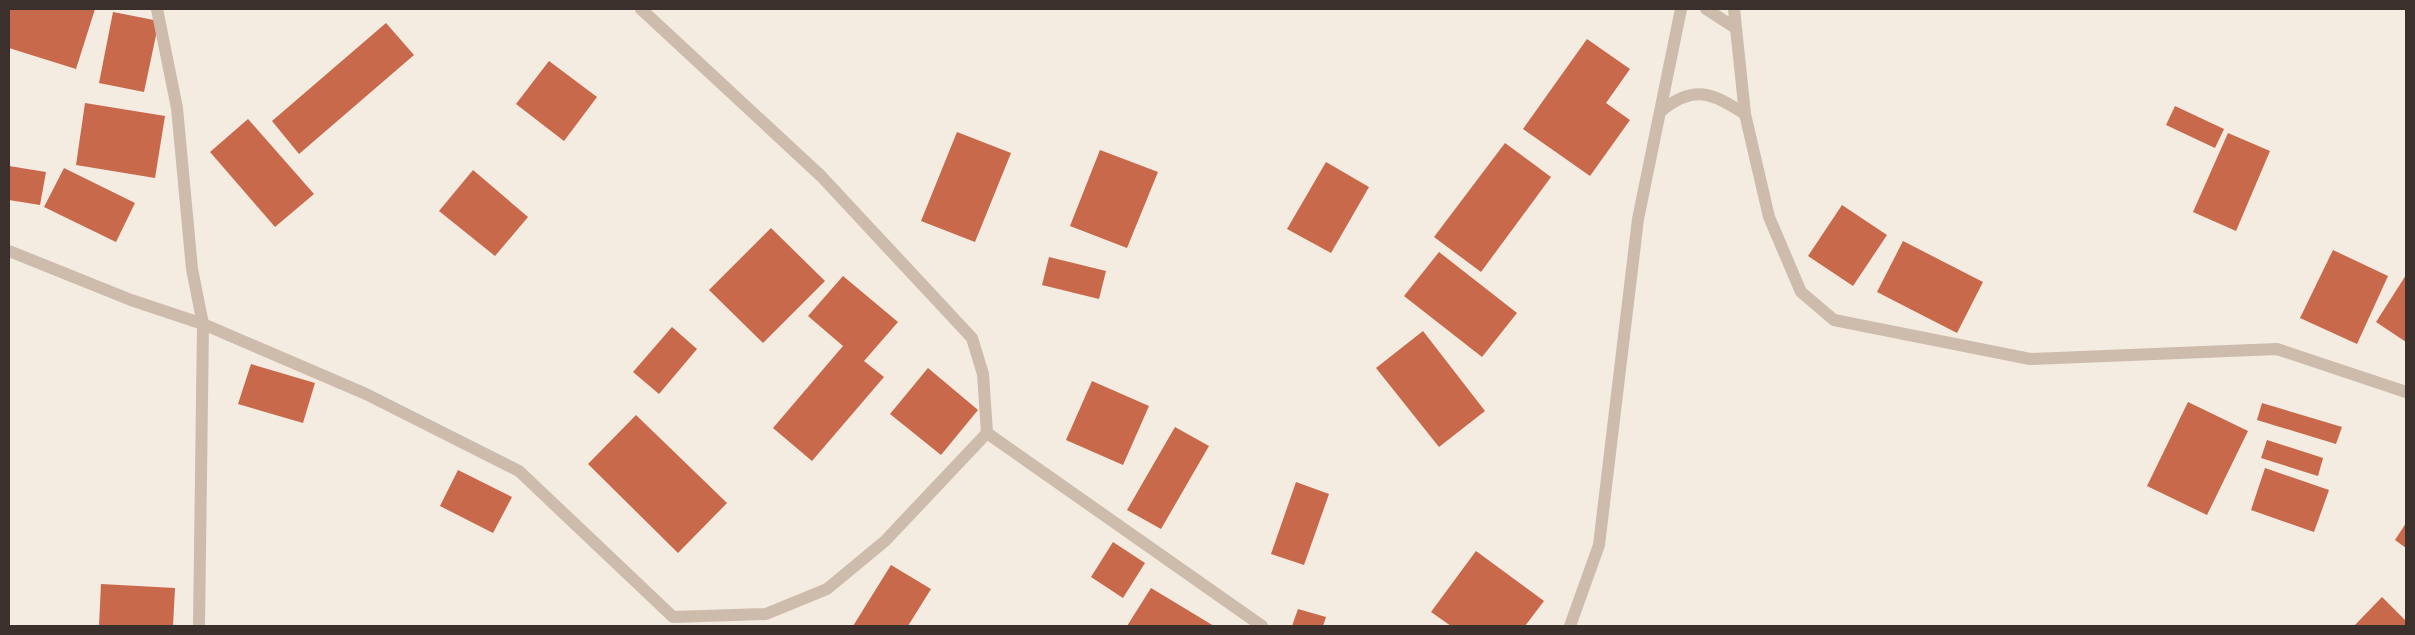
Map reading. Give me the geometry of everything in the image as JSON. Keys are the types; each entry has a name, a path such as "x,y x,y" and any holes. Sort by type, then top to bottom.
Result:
{"street":[{"path":"157,9 177,108 192,269 203,324 199,626"},
{"path":"9,252 132,300 203,324 366,394 518,471 674,617 766,614 827,589 886,542 987,433 983,374 972,338 821,176 641,9"},
{"path":"1570,626 1599,545 1638,219 1681,9"},
{"path":"1706,9 1734,27"},
{"path":"1734,9 1734,27 1744,114 1769,217 1801,292 1834,320 2030,359 2278,349 2406,392"},
{"path":"1661,111 1678,97 1698,94 1720,98 1744,114"},
{"path":"987,433 1262,626"}],"building":[{"path":"9,9 95,9 76,69 9,48"},
{"path":"113,12 159,21 144,92 99,83"},
{"path":"386,23 414,55 299,154 272,121"},
{"path":"1587,39 1630,69 1606,103 1630,120 1590,176 1523,129"},
{"path":"549,61 597,97 564,141 516,104"},
{"path":"85,103 165,116 155,178 76,165"},
{"path":"2175,106 2224,129 2215,148 2166,125"},
{"path":"248,119 314,194 275,227 210,152"},
{"path":"957,132 1011,153 975,242 921,221"},
{"path":"2228,133 2270,151 2236,231 2193,212"},
{"path":"1505,143 1551,177 1481,272 1434,237"},
{"path":"1100,150 1158,172 1127,248 1070,226"},
{"path":"1326,162 1369,187 1331,253 1287,229"},
{"path":"9,166 46,172 40,205 9,200"},
{"path":"64,168 135,203 116,242 44,207"},
{"path":"473,170 528,217 495,256 439,211"},
{"path":"1842,205 1887,235 1853,286 1808,256"},
{"path":"771,228 825,281 763,343 709,290"},
{"path":"1903,241 1983,282 1957,333 1877,292"},
{"path":"2333,250 2388,276 2357,344 2300,318"},
{"path":"1439,252 1517,313 1482,357 1404,296"},
{"path":"1049,257 1106,271 1099,299 1042,285"},
{"path":"2406,275 2406,342 2376,322"},
{"path":"843,276 898,322 864,361 884,377 812,461 773,428 843,346 808,316"},
{"path":"672,327 697,349 659,394 633,372"},
{"path":"1423,331 1485,411 1439,447 1376,368"},
{"path":"251,364 315,383 303,423 238,404"},
{"path":"928,368 978,410 941,455 890,414"},
{"path":"1092,381 1149,406 1123,465 1066,440"},
{"path":"2188,402 2248,431 2207,515 2147,486"},
{"path":"2262,403 2342,427 2336,444 2257,420"},
{"path":"636,415 727,503 678,553 588,464"},
{"path":"1175,427 1209,446 1161,529 1127,510"},
{"path":"2267,440 2323,458 2318,476 2261,458"},
{"path":"2265,468 2329,490 2314,532 2251,510"},
{"path":"458,470 512,497 493,533 440,506"},
{"path":"1296,482 1329,494 1304,565 1271,554"},
{"path":"2406,523 2406,548 2395,540"},
{"path":"1113,542 1145,563 1123,598 1091,577"},
{"path":"1476,551 1544,601 1525,626 1451,626 1431,612"},
{"path":"891,565 931,589 908,626 853,626"},
{"path":"101,584 175,588 173,626 99,626"},
{"path":"1151,588 1214,626 1127,626"},
{"path":"2382,597 2406,621 2406,626 2354,626"},
{"path":"1298,609 1326,617 1323,626 1292,626"}]}
